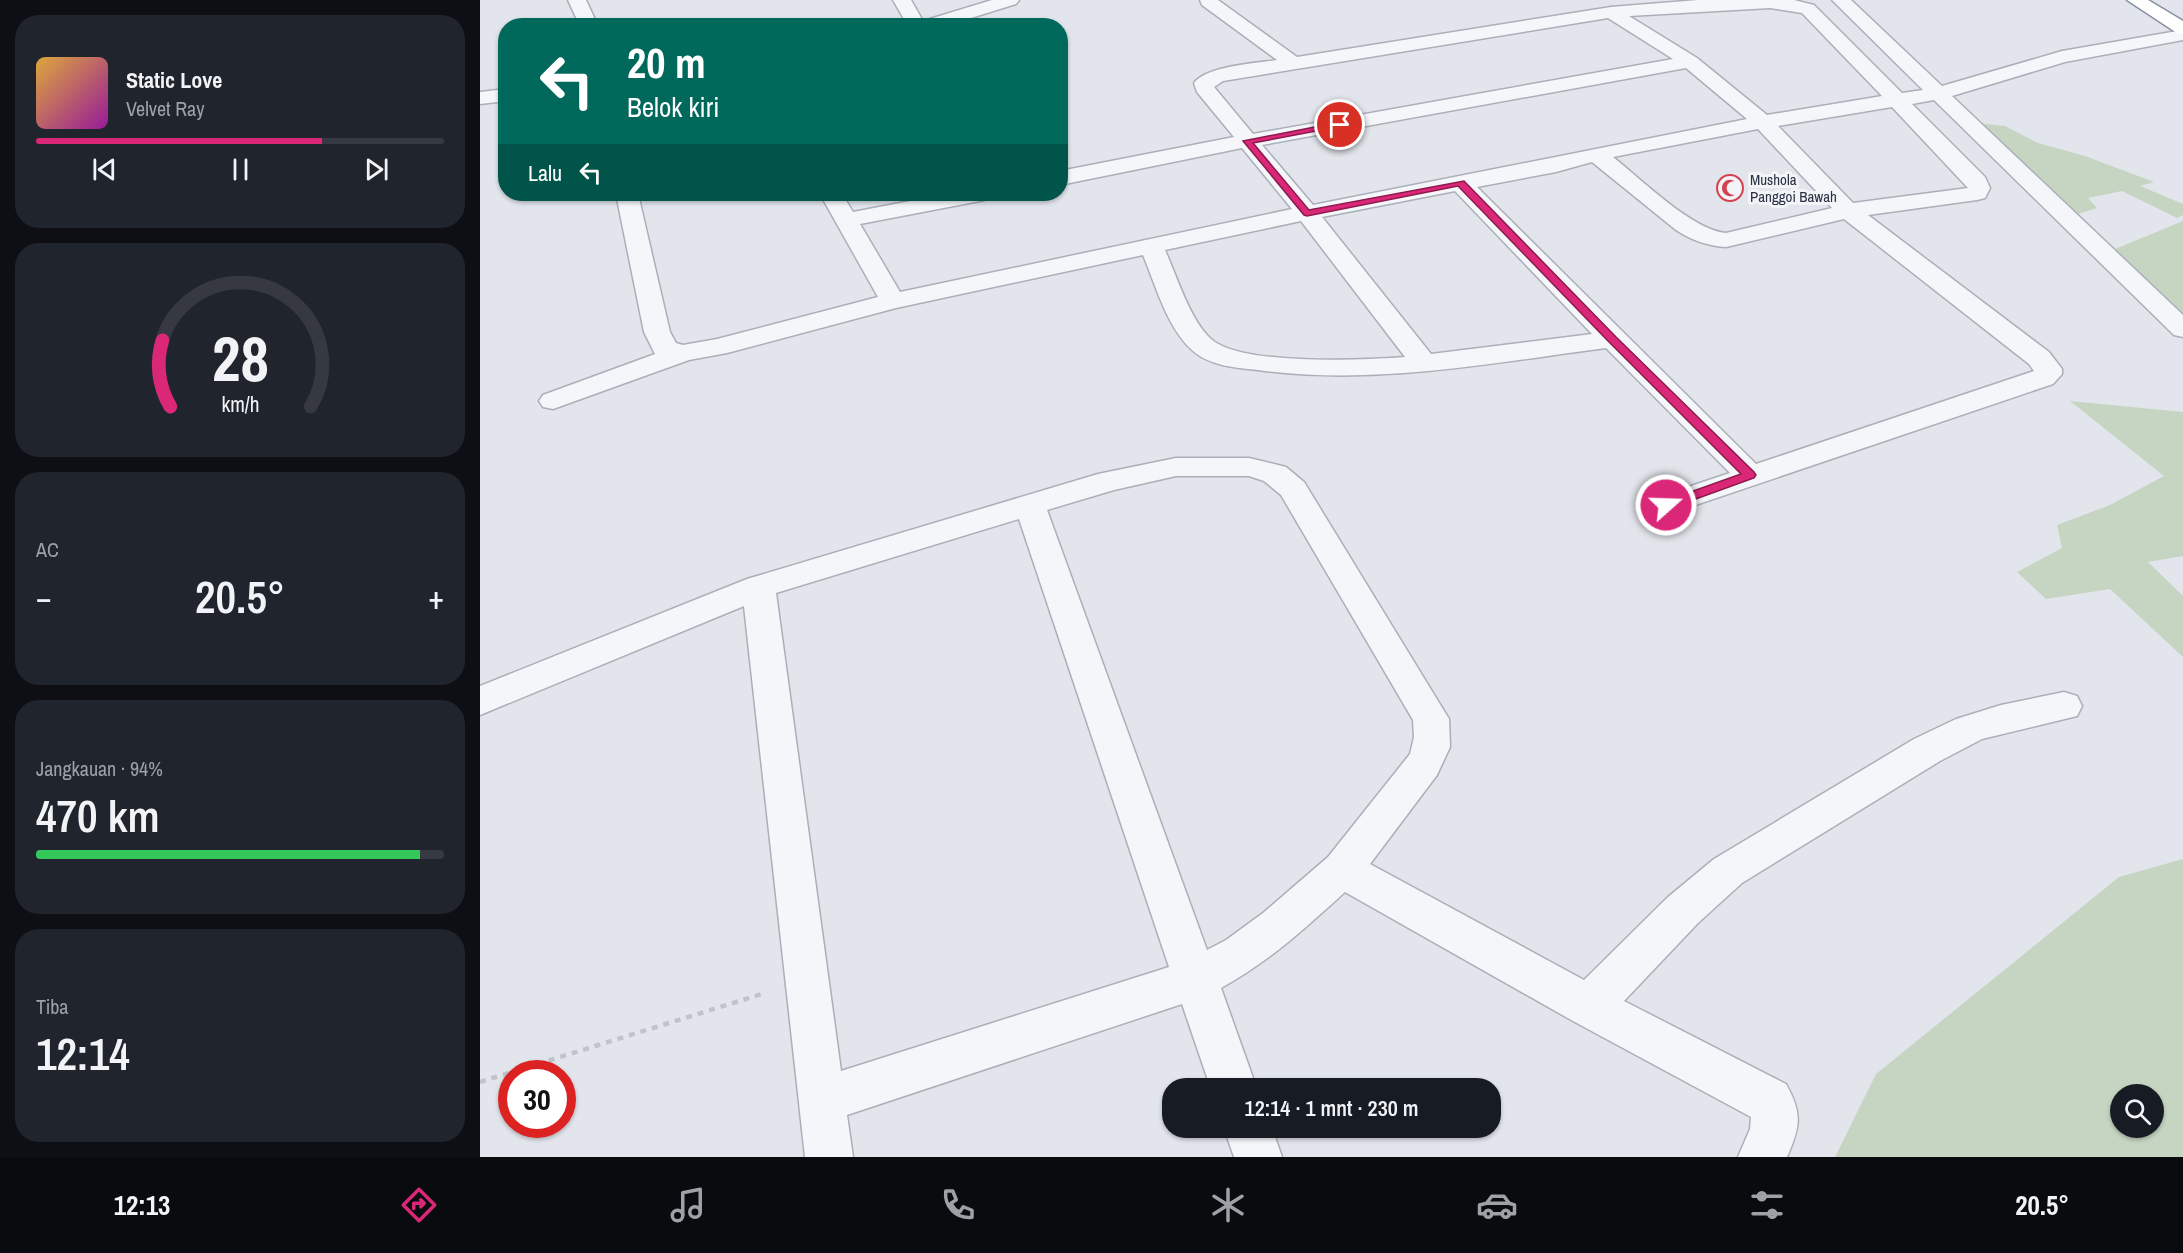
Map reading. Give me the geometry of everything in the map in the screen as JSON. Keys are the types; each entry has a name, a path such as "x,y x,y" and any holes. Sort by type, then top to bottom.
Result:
{"highway":[{"path":"2136,0 2183,29"},
{"path":"2162,0 2183,14"}],"street":[{"path":"577,0 585,18"},
{"path":"902,0 912,18"},
{"path":"950,18 1010,0"},
{"path":"1557,0 1578,17"},
{"path":"1841,0 2183,329"},
{"path":"1208,1 1293,63"},
{"path":"1424,363 1307,213 1204,88 1204,83 1218,76 1293,63 1677,3 1794,4 1809,9 1977,182 1979,188 1977,193 1848,211 1726,240 1711,239 1699,235 1684,225 1596,154"},
{"path":"1611,12 1690,62 1763,122 1848,211 2039,358 2048,369 2048,374 2043,378 1749,475 1666,505"},
{"path":"553,401 683,353 718,347 893,300 1596,154 1763,122 1940,93 2062,57 2183,35"},
{"path":"1068,176 1247,141 1690,62"},
{"path":"480,98 498,96"},
{"path":"1460,183 1749,475"},
{"path":"629,201 657,332 665,348 683,353"},
{"path":"835,201 893,300"},
{"path":"846,220 944,201"},
{"path":"1151,246 1194,337 1212,352 1232,359 1303,368 1352,368 1424,363 1612,339"},
{"path":"480,701 759,587 1109,481 1176,467 1250,467 1275,474 1293,489 1431,719 1435,737 1424,764 1342,869 1278,926 1241,954 1195,979 822,1100"},
{"path":"1029,504 1230,1078"},
{"path":"759,587 829,1157"},
{"path":"1589,1006 1683,910 1728,871 1927,750 1969,729 2001,719 2064,706"},
{"path":"1342,869 1589,1006 1769,1101 1776,1110 1777,1125 1762,1157"},
{"path":"1251,1138 1258,1157"}],"path":[{"path":"480,1082 806,980"}],"green space":[{"path":"1975,123 2005,126 2038,143 2085,156 2154,182 2140,186 2183,204 2183,215 2177,218 2122,191 2088,198 2097,208 2072,216"},
{"path":"2183,221 2183,318 2115,249"},
{"path":"2070,401 2183,412 2183,556 2148,562 2183,596 2183,657 2110,589 2046,599 2017,572 2062,548 2057,525 2110,505 2164,476"},
{"path":"2183,859 2183,1157 1835,1157 1876,1074 2119,877"}],"place":[{"name":"Mushola Panggoi Bawah","path":"1730,188"}],"route":[{"path":"1340,125 1247,141 1307,213 1460,183 1749,475 1666,505"}]}
